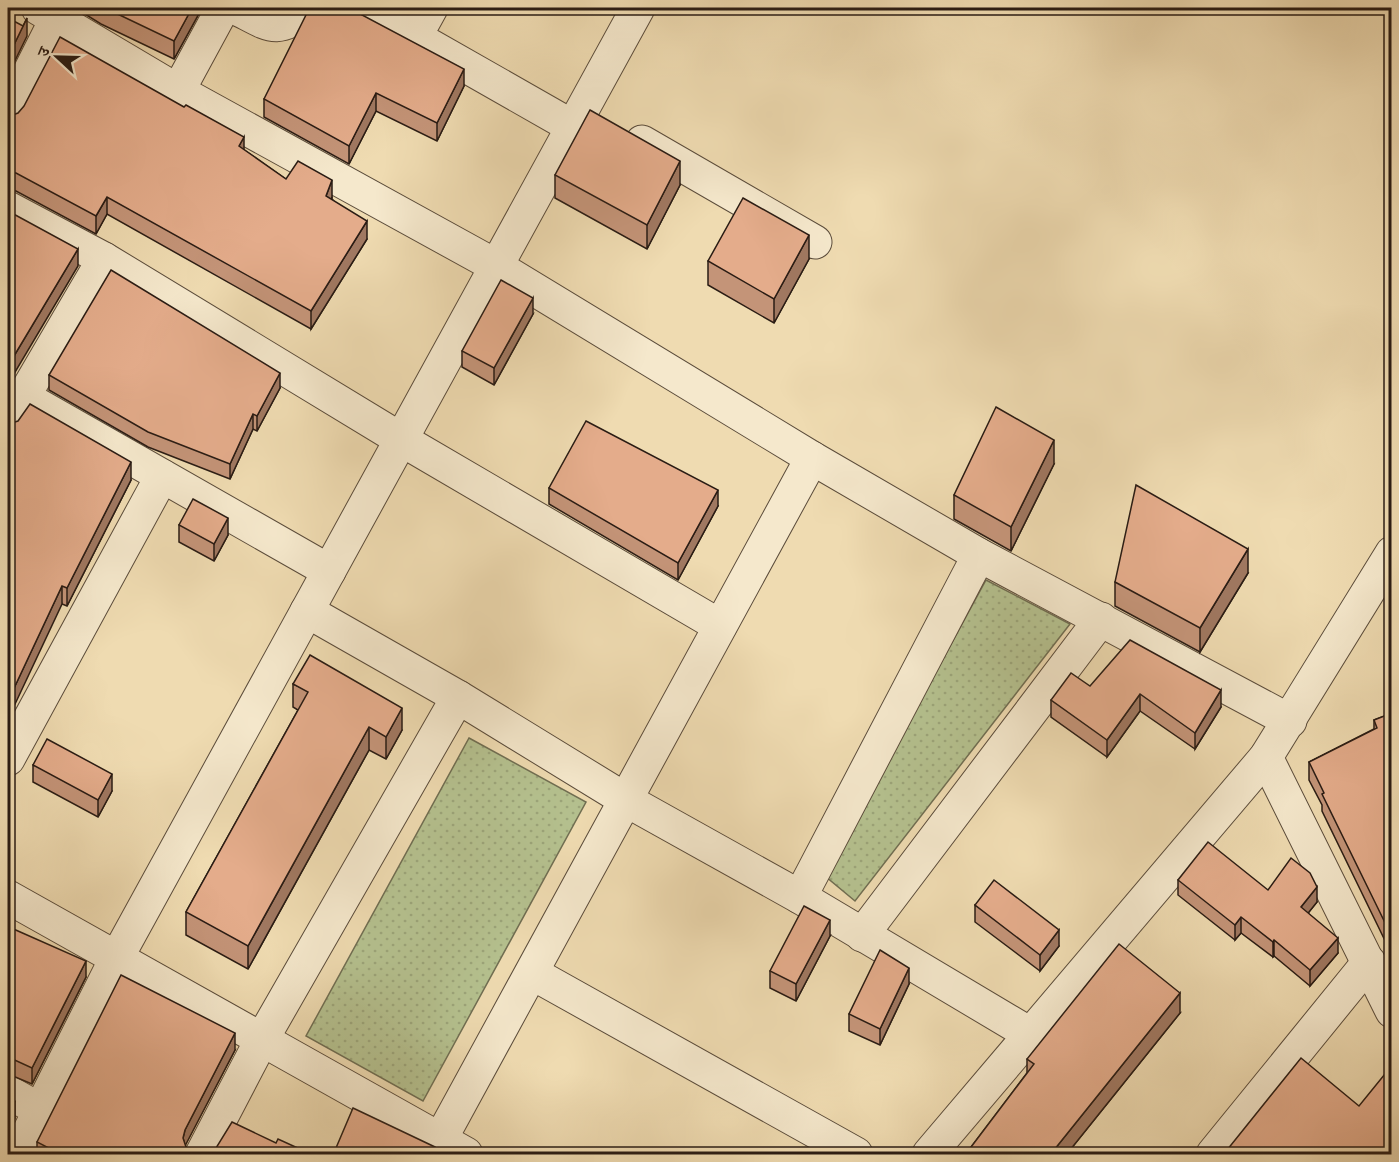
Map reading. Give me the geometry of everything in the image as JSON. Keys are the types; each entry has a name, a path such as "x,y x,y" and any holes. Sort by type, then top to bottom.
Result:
{"street":[{"path":"178,91 223,8"},
{"path":"236,8 267,24 278,25 288,24 308,8"},
{"path":"356,8 578,117 815,242"},
{"path":"415,37 431,8"},
{"path":"18,1155 116,959 638,8"},
{"path":"8,115 48,13 178,91 496,266 812,458 979,555 1290,721"},
{"path":"8,208 104,259 402,440 720,626"},
{"path":"104,259 15,409 162,476 329,571"},
{"path":"8,897 453,1147 532,973 812,458"},
{"path":"8,759 162,476"},
{"path":"929,1155 1266,757 1392,553"},
{"path":"800,897 979,555"},
{"path":"307,610 458,697 626,800 800,897 1030,1034"},
{"path":"862,935 1101,619"},
{"path":"202,1155 261,1041 458,697"},
{"path":"1266,757 1392,1011"},
{"path":"1212,1155 1369,962"},
{"path":"532,973 856,1155"},
{"path":"8,1092 40,1110"}],"green space":[{"path":"986,580 1070,624 855,901 825,876"},
{"path":"469,738 586,802 423,1101 306,1036"}],"building":[{"path":"105,8 192,8 174,41"},
{"path":"314,8 349,8 464,69 437,123 376,93 349,146 264,99 306,15"},
{"path":"8,18 23,26 27,18 8,57"},
{"path":"60,37 184,107 186,105 244,137 239,146 286,179 298,161 332,180 326,196 367,221 311,311 107,197 96,216 16,173 8,172 8,115 18,113 24,106"},
{"path":"590,110 680,161 647,225 555,175"},
{"path":"743,198 809,235 774,299 708,261"},
{"path":"8,211 78,249 8,366"},
{"path":"111,270 280,373 257,416 253,414 230,464 148,432 49,375"},
{"path":"501,280 533,298 494,368 462,351"},
{"path":"30,404 131,462 67,588 62,586 8,701 8,424 18,421"},
{"path":"996,407 1054,440 1011,527 954,495"},
{"path":"586,421 718,490 678,563 549,488"},
{"path":"1136,485 1248,549 1200,628 1115,582"},
{"path":"193,499 228,518 214,544 179,525"},
{"path":"1130,640 1221,690 1195,733 1140,694 1107,740 1051,700 1071,673 1090,686"},
{"path":"310,655 402,708 386,737 369,727 248,946 186,912 308,692 293,684"},
{"path":"1392,713 1392,937 1322,794 1324,793 1309,762 1377,728 1374,720"},
{"path":"47,739 112,774 98,800 33,765"},
{"path":"1208,842 1268,890 1291,858 1310,873 1317,887 1301,907 1338,938 1310,970 1274,940 1273,942 1241,917 1235,925 1178,880"},
{"path":"994,880 1059,930 1040,955 975,905"},
{"path":"804,906 830,920 796,984 770,971"},
{"path":"8,915 13,918 9,927 86,961 32,1068 8,1057"},
{"path":"1119,944 1180,993 1050,1155 965,1155 1034,1064 1027,1059"},
{"path":"880,950 909,968 880,1029 849,1014"},
{"path":"121,975 235,1033 185,1130 183,1138 186,1147 195,1155 62,1155 37,1142"},
{"path":"1301,1058 1359,1106 1389,1069 1392,1071 1392,1155 1223,1155"},
{"path":"8,1096 15,1101 8,1117"},
{"path":"353,1108 435,1147 432,1155 333,1155"},
{"path":"232,1122 276,1143 278,1139 313,1155 208,1155 213,1153"}]}
